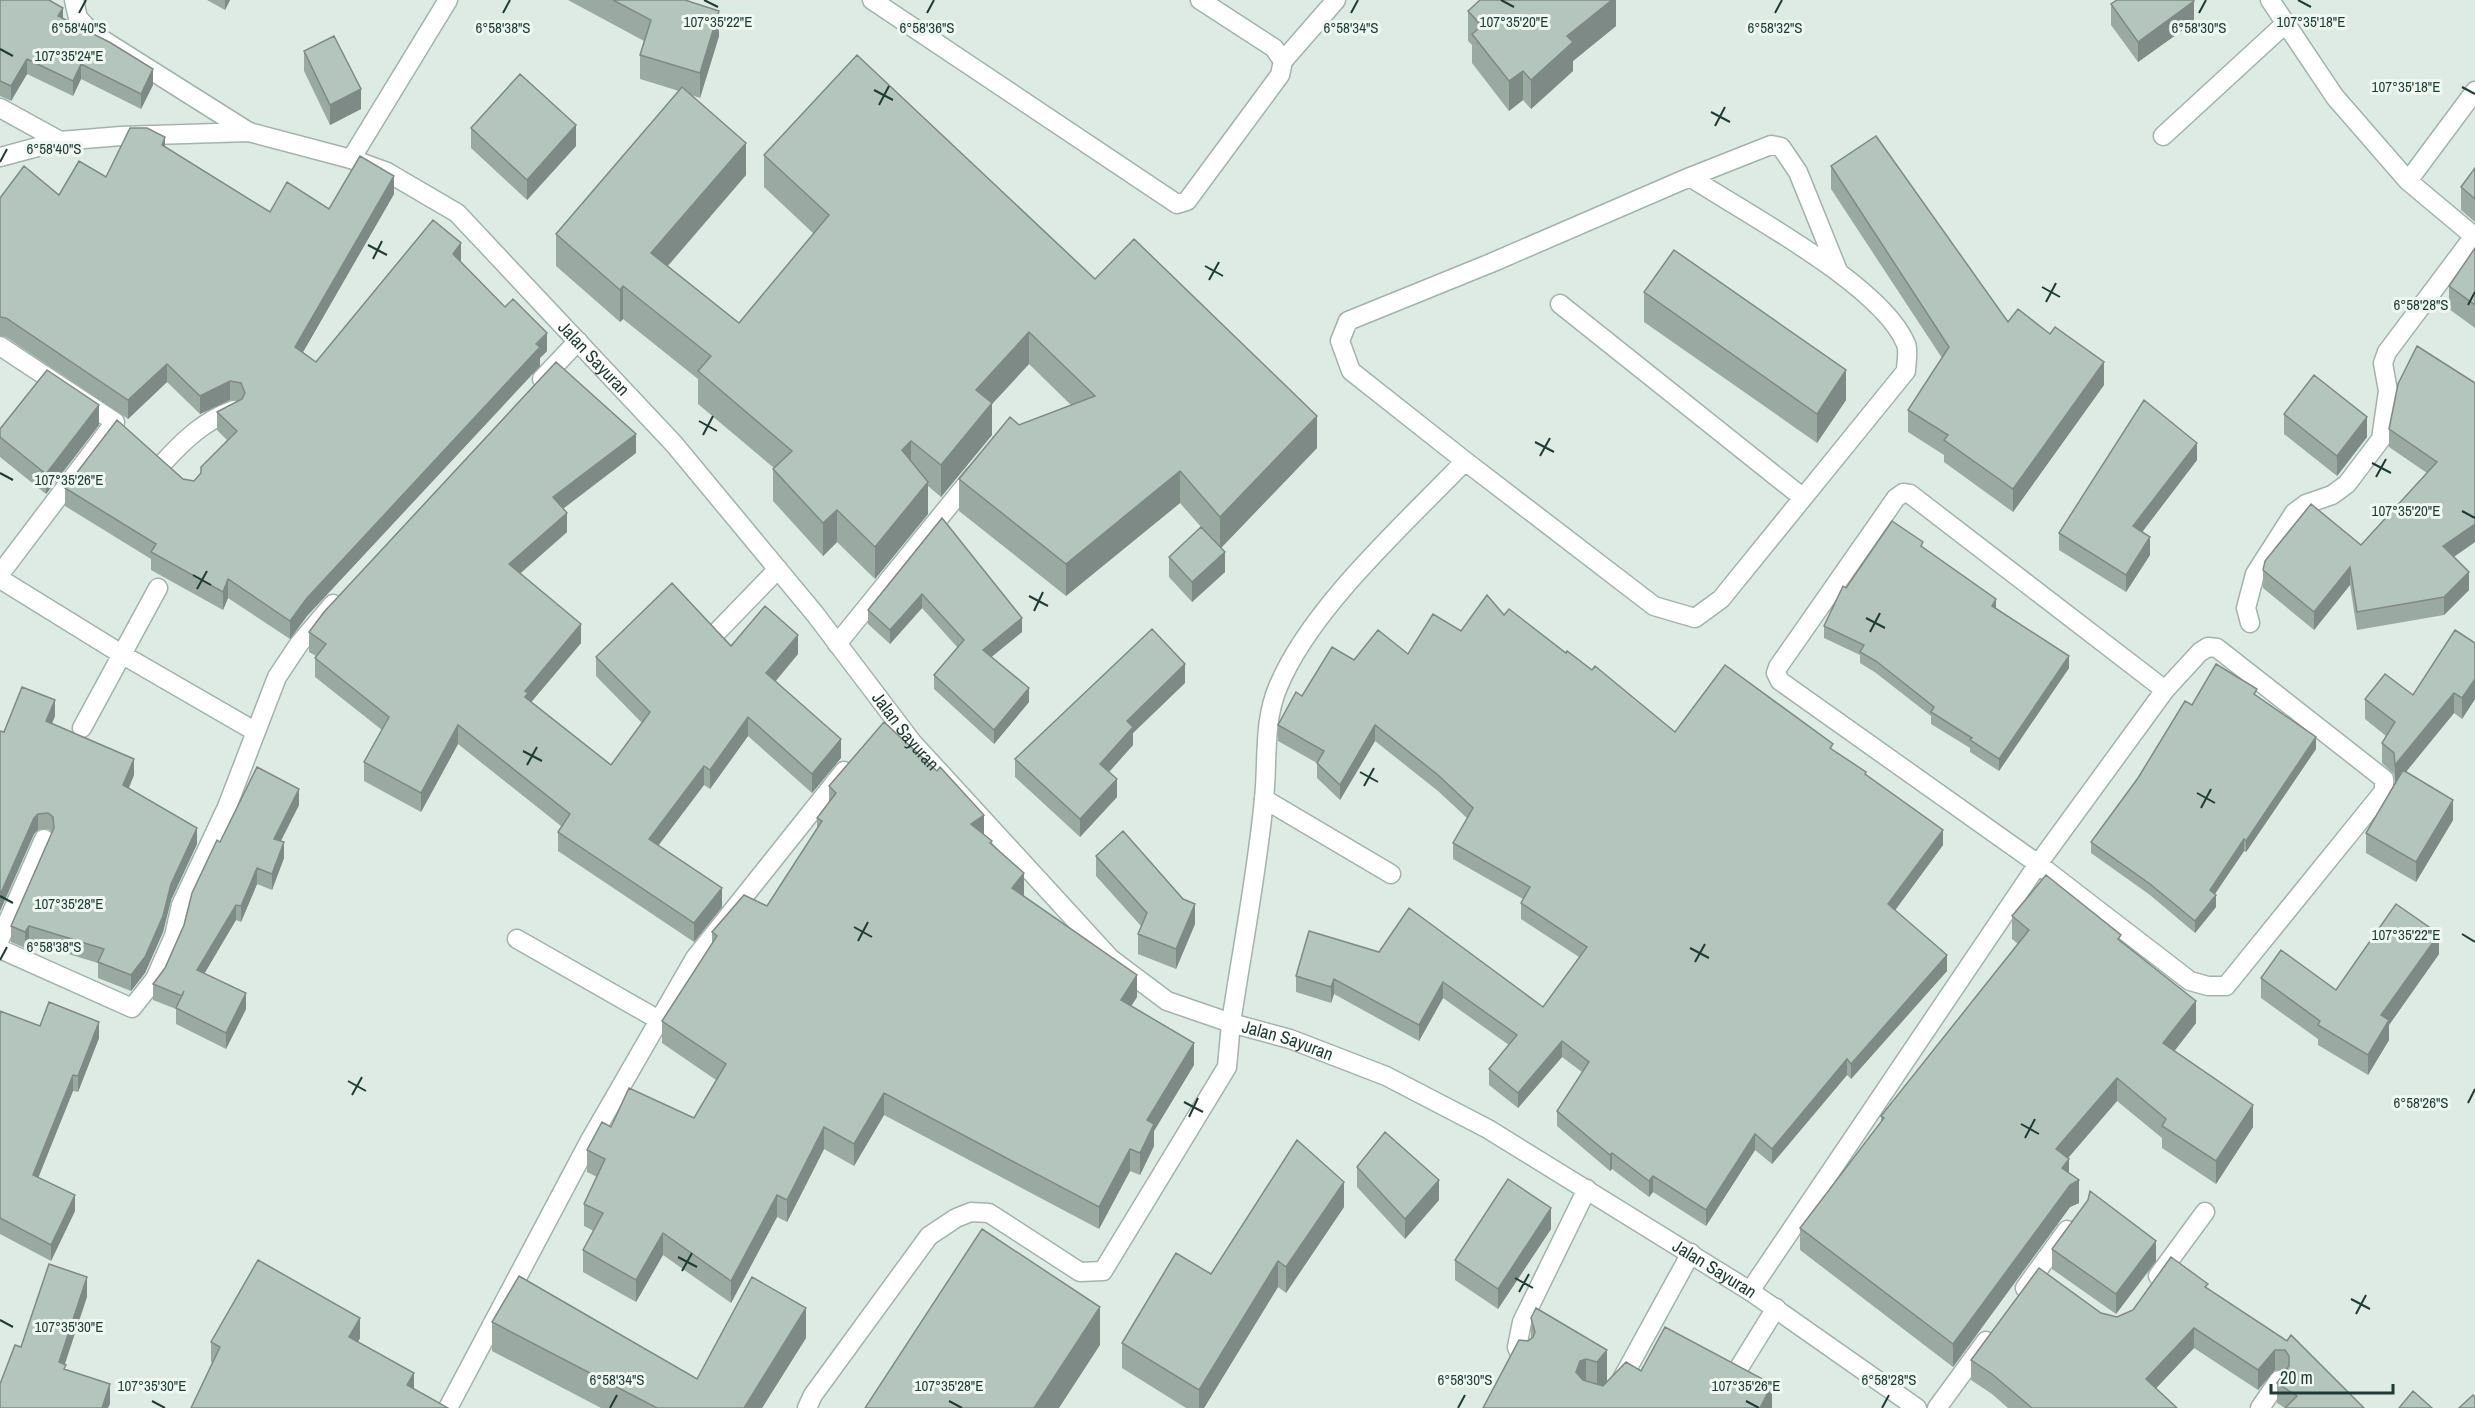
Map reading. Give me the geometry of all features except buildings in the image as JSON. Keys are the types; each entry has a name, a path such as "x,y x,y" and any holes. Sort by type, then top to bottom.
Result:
{"street":[{"path":"74,0 78,18 92,33 249,132"},
{"path":"351,159 448,0"},
{"path":"872,0 1178,204 1186,201 1280,75 1282,61 1336,0"},
{"path":"1200,0 1274,48 1282,61"},
{"path":"2250,623 2246,608 2255,574 2294,513 2306,504 2332,495 2348,484 2381,439 2388,391 2383,363 2387,352 2474,236 2408,181 2335,97 2270,0"},
{"path":"2163,136 2286,23"},
{"path":"2408,181 2475,91"},
{"path":"0,108 60,141"},
{"name":"Jalan Sayuran","path":"0,157 60,141 249,132 351,159 387,172 458,213 674,444 733,518 778,569 912,742 1111,959 1167,1001 1290,1040 1386,1076 1488,1129 1750,1291 1917,1408"},
{"path":"1690,177 1838,271 1879,306 1907,345 1906,371 1721,599 1695,618 1654,606 1351,371 1340,341 1348,321 1491,263 1690,177 1772,145 1781,147 1798,172 1838,271"},
{"path":"1560,304 1802,497"},
{"path":"529,394 578,341"},
{"path":"0,346 131,435"},
{"path":"163,463 178,446 213,418 234,410"},
{"path":"0,574 115,422"},
{"path":"147,449 176,476"},
{"path":"837,644 987,459"},
{"path":"807,1408 813,1395 929,1236 956,1218 971,1212 989,1213 1080,1272 1103,1271 1227,1067 1231,1023 1264,799 1269,721 1277,689 1298,648 1338,595 1465,461"},
{"path":"1750,1291 2038,864 2164,690 2200,652 2208,647 2217,648 2385,779 2384,791 2226,986 2208,986 2190,981 2038,864 1780,681 1776,674 1778,667 1896,498 1903,494 1910,494 2164,690"},
{"path":"715,634 778,569"},
{"path":"0,579 123,655 256,732"},
{"path":"0,949 132,1008 155,979 174,936 181,905 227,807 277,677 309,630 349,587"},
{"path":"82,728 158,588"},
{"path":"878,732 893,716"},
{"path":"448,1408 589,1142 695,958 856,756"},
{"path":"1264,799 1390,874"},
{"path":"0,939 44,839"},
{"path":"517,939 659,1020"},
{"path":"1524,1364 1516,1347 1522,1322 1587,1189"},
{"path":"2144,1295 2205,1212"},
{"path":"2017,1299 2079,1214"},
{"path":"1606,1404 1691,1253"},
{"path":"2037,1272 2055,1285"},
{"path":"1732,1379 1776,1308"},
{"path":"1937,1408 1997,1326"},
{"path":"2260,1408 2279,1380"}]}
